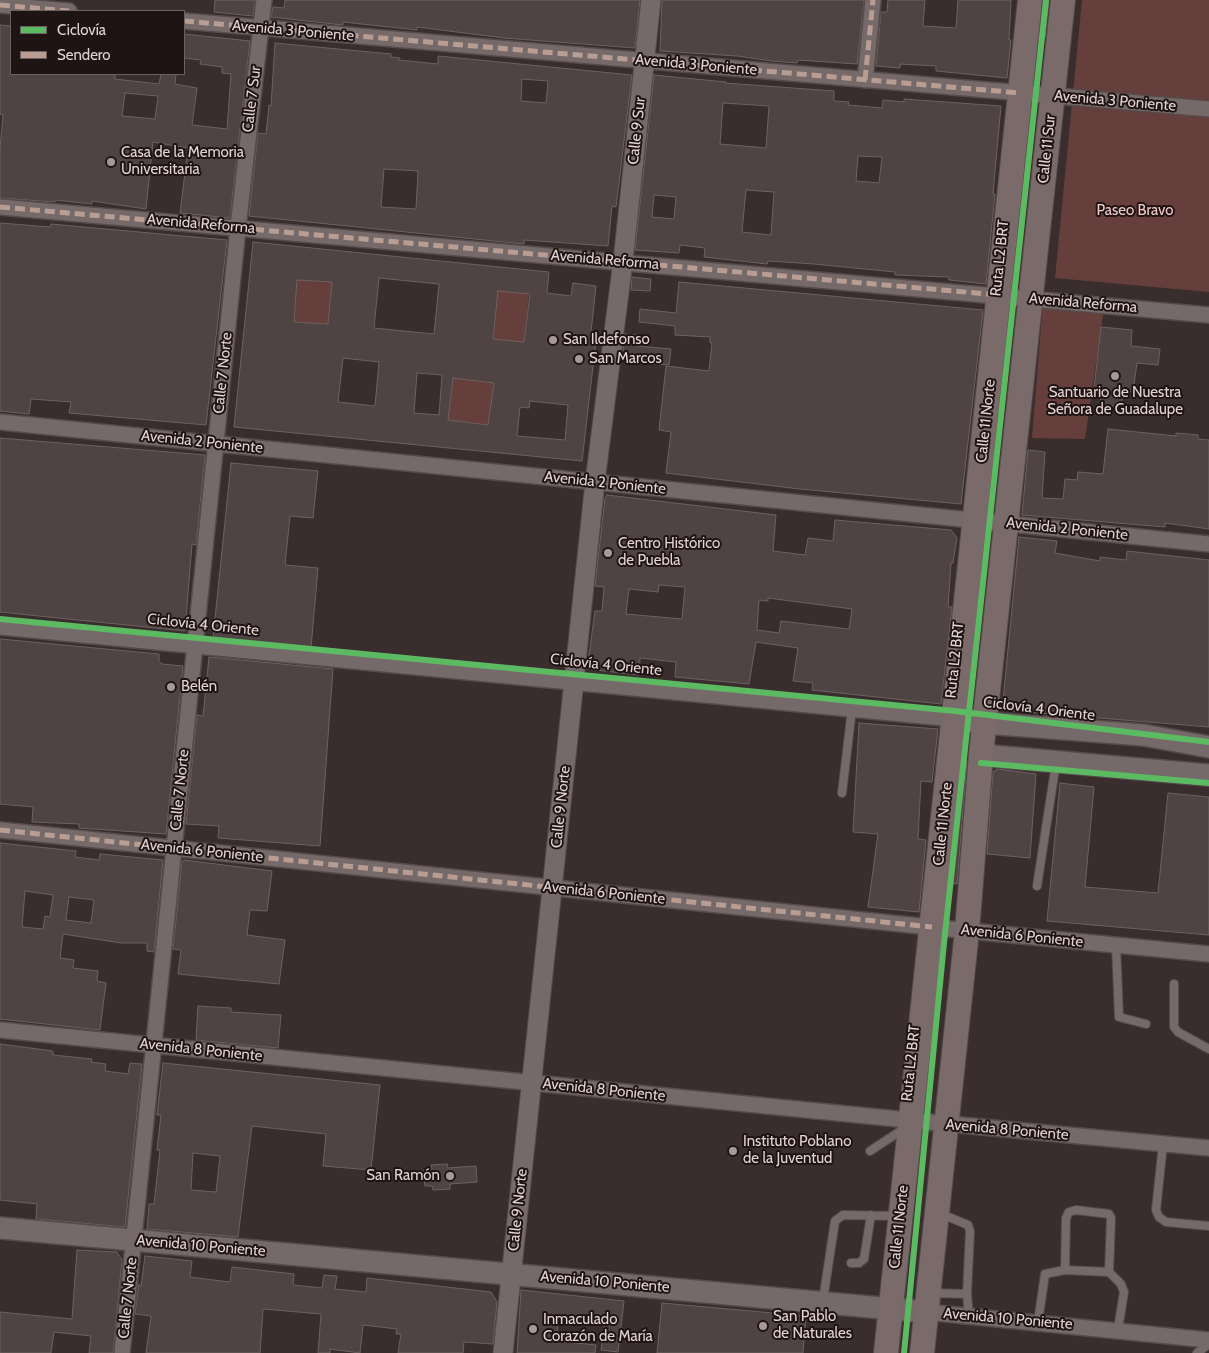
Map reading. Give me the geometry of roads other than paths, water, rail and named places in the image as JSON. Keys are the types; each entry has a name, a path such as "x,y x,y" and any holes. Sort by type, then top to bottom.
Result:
{"main road":[{"name":"Calle 11 Sur","path":"1015,297 1036,95 1030,0"},
{"name":"Calle 11 Sur","path":"1015,297 1036,95 1063,0"},
{"name":"Calle 11 Norte","path":"922,1353 912,1307 901,1216 935,928 969,721 1015,297"},
{"name":"Calle 11 Norte","path":"886,1353 912,1307 937,1212 941,1124 958,930 981,755 969,721 1015,297"},
{"path":"969,721 1143,736 1209,747"},
{"path":"1056,763 1057,748 1063,742 1095,732"},
{"path":"981,755 1209,775"},
{"name":"Avenida 10 Poniente","path":"0,1228 822,1302 912,1307"}],"street":[{"name":"Calle 7 Sur","path":"238,228 264,0"},
{"name":"Calle 9 Sur","path":"623,261 651,0"},
{"path":"865,80 873,0"},
{"path":"0,5 58,10"},
{"name":"Avenida 3 Poniente","path":"185,21 1209,109"},
{"name":"Avenida Reforma","path":"0,207 623,261 1209,315"},
{"name":"Calle 7 Norte","path":"122,1353 238,228"},
{"name":"Calle 9 Norte","path":"503,1353 595,482 623,261"},
{"name":"Avenida 2 Poniente","path":"0,422 1209,544"},
{"path":"0,627 969,721"},
{"name":"Avenida 6 Poniente","path":"0,830 935,928 1209,954"},
{"name":"Avenida 8 Poniente","path":"0,1030 913,1122 1209,1148"},
{"name":"Avenida 10 Poniente","path":"912,1307 969,1316 1118,1329 1209,1342"}],"lane":[{"path":"1036,95 1040,0"},
{"path":"1036,95 1053,0"},
{"path":"842,793 852,709"},
{"path":"966,821 969,721"},
{"path":"1037,886 1056,763"},
{"path":"1116,945 1117,1014 1121,1019 1146,1024"},
{"path":"1174,984 1174,1027 1178,1032 1209,1049"},
{"name":"Ruta L2 BRT","path":"895,1353 912,1307 941,1124 939,1084"},
{"path":"870,1151 913,1122"},
{"name":"Ruta L2 BRT","path":"911,1353 913,1122"},
{"path":"1162,1144 1156,1210 1159,1217 1166,1222 1209,1226"},
{"path":"1064,1270 1066,1218 1069,1212 1076,1210 1109,1214 1111,1218 1109,1272"},
{"path":"937,1212 968,1225 970,1231 967,1294 969,1316"},
{"path":"822,1302 835,1220 843,1214 901,1216"},
{"path":"851,1263 859,1263 864,1259 871,1215"},
{"path":"1038,1322 1043,1278 1050,1272 1064,1270 1109,1272 1121,1284 1124,1292 1118,1329"},
{"path":"912,1307 967,1294"},
{"path":"1197,1353 1209,1342"}],"place":[{"name":"Casa de la Memoria Universitaria","path":"111,162"},
{"name":"San Ildefonso","path":"553,340"},
{"name":"San Marcos","path":"579,359"},
{"name":"Santuario de Nuestra Señora de Guadalupe","path":"1115,376"},
{"name":"Centro Histórico de Puebla","path":"608,553"},
{"name":"Belén","path":"171,687"},
{"name":"Instituto Poblano de la Juventud","path":"733,1151"},
{"name":"San Ramón","path":"450,1176"},
{"name":"San Pablo de Naturales","path":"763,1326"},
{"name":"Inmaculado Corazón de María","path":"533,1329"}],"park label":[{"name":"Paseo Bravo","path":"1135,211"}]}
